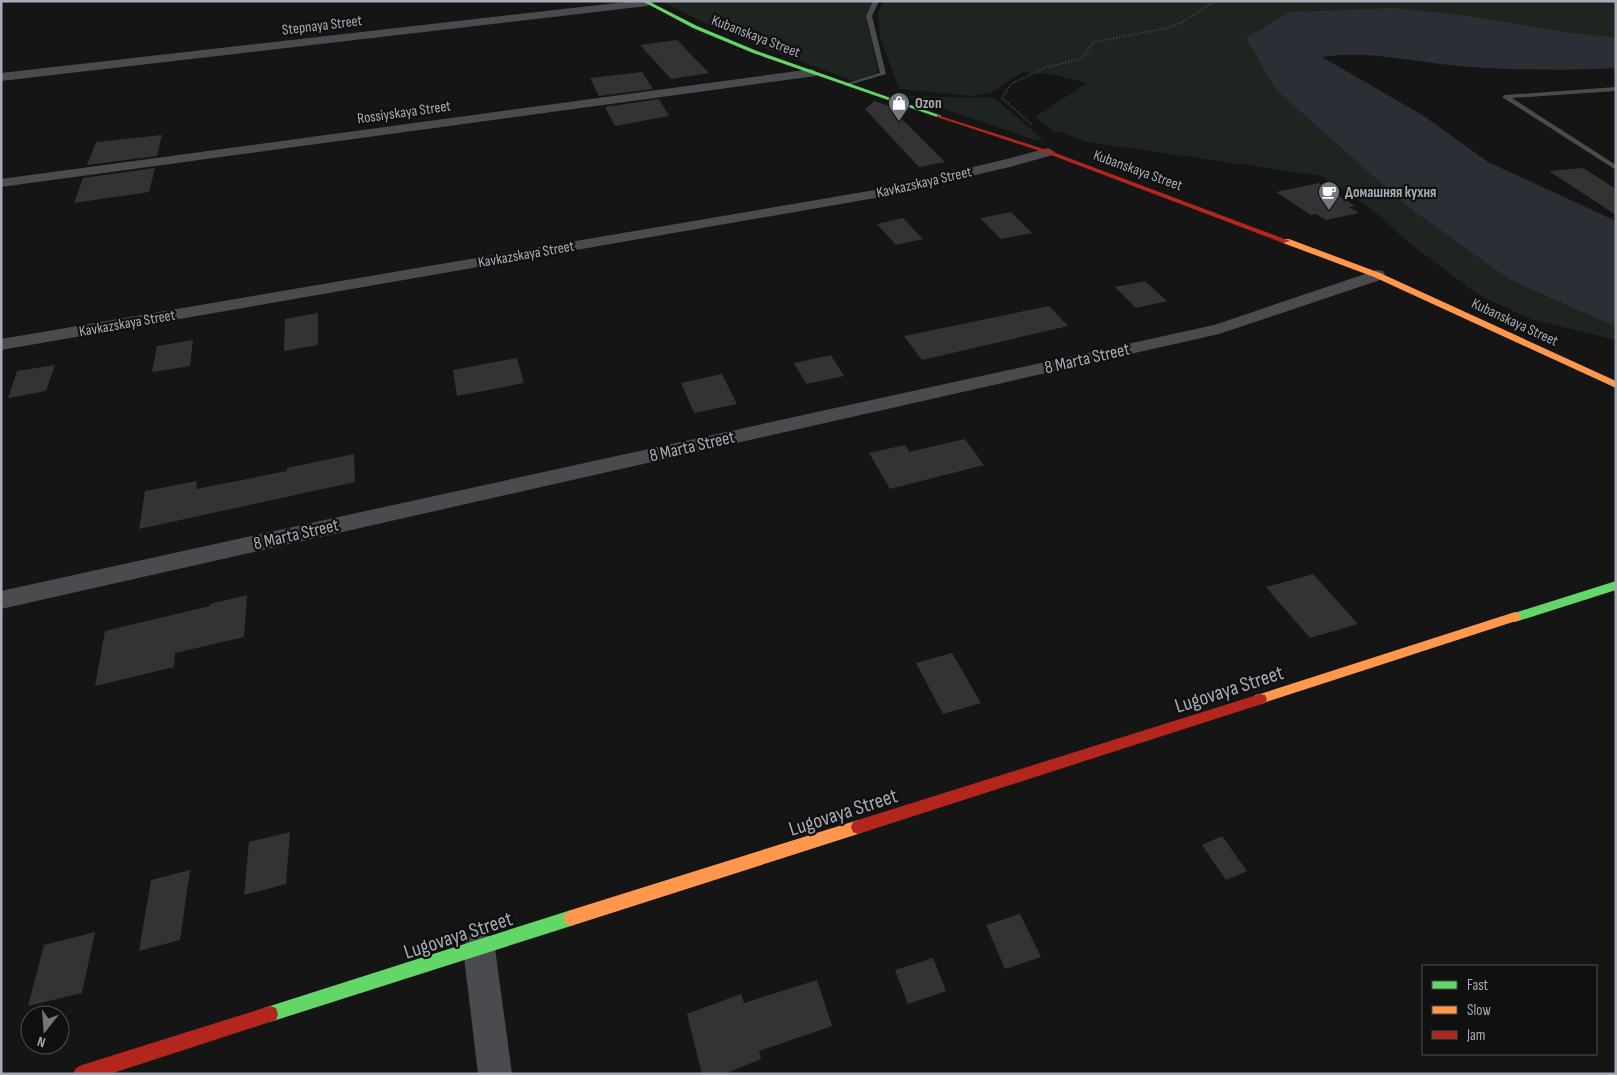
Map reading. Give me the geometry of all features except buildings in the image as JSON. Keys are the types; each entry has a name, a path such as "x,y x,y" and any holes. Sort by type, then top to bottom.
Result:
{"main road":[{"name":"Kubanskaya Street","path":"645,2 694,27 812,73 1048,152 1377,274 1616,385"},
{"name":"Lugovaya Street","path":"82,1074 1616,585"}],"street":[{"name":"Stepnaya Street","path":"1,77 645,2"},
{"name":"Rossiyskaya Street","path":"1,184 812,73"},
{"name":"Kavkazskaya Street","path":"1,345 875,194 1010,163 1048,152"},
{"name":"8 Marta Street","path":"1,600 1219,329 1377,274"},
{"path":"479,948 495,1074"}],"lane":[{"path":"847,85 872,79 883,74 869,16 876,1"},
{"path":"1616,89 1506,97 1616,168"}],"path":[{"path":"1048,152 1054,142 1002,98 1011,84 1045,68 1082,58 1094,42 1169,28 1194,16 1207,4 1215,1"}],"shaded area":[{"path":"661,1 872,1 866,19 878,70 876,75 854,81 708,25"},
{"path":"885,1 1616,1 1616,37 1290,12 1277,91 1408,207 1510,280 1616,327 1616,340 1530,319 1477,294 1408,242 1368,206 1322,176 1087,142 1055,132 1035,117 1087,83 1050,74 1022,72 992,92 972,96 899,89 880,37 878,12"},
{"path":"1393,8 1462,15 1572,33 1616,37 1616,68 1576,70 1518,69 1459,66 1374,56 1340,55 1322,57 1424,116 1488,162 1616,221 1616,327 1510,280 1408,207 1277,91 1246,38 1290,12"},
{"path":"907,96 994,98 1044,140 1035,140"}],"traffic: fast":[{"path":"644,1 695,27 755,52 939,116"},
{"path":"1515,617 1616,585"},
{"path":"270,1014 571,918"}],"traffic: slow":[{"path":"1286,241 1377,275 1616,385"},
{"path":"1260,699 1515,617"},
{"path":"571,918 858,827"}],"traffic: jam":[{"path":"939,116 1048,152 1286,241"},
{"path":"858,827 1260,699"},
{"path":"82,1074 270,1014"}],"place":[{"name":"Ozon","path":"899,122"},
{"name":"Домашняя кухня","path":"1329,211"}]}
